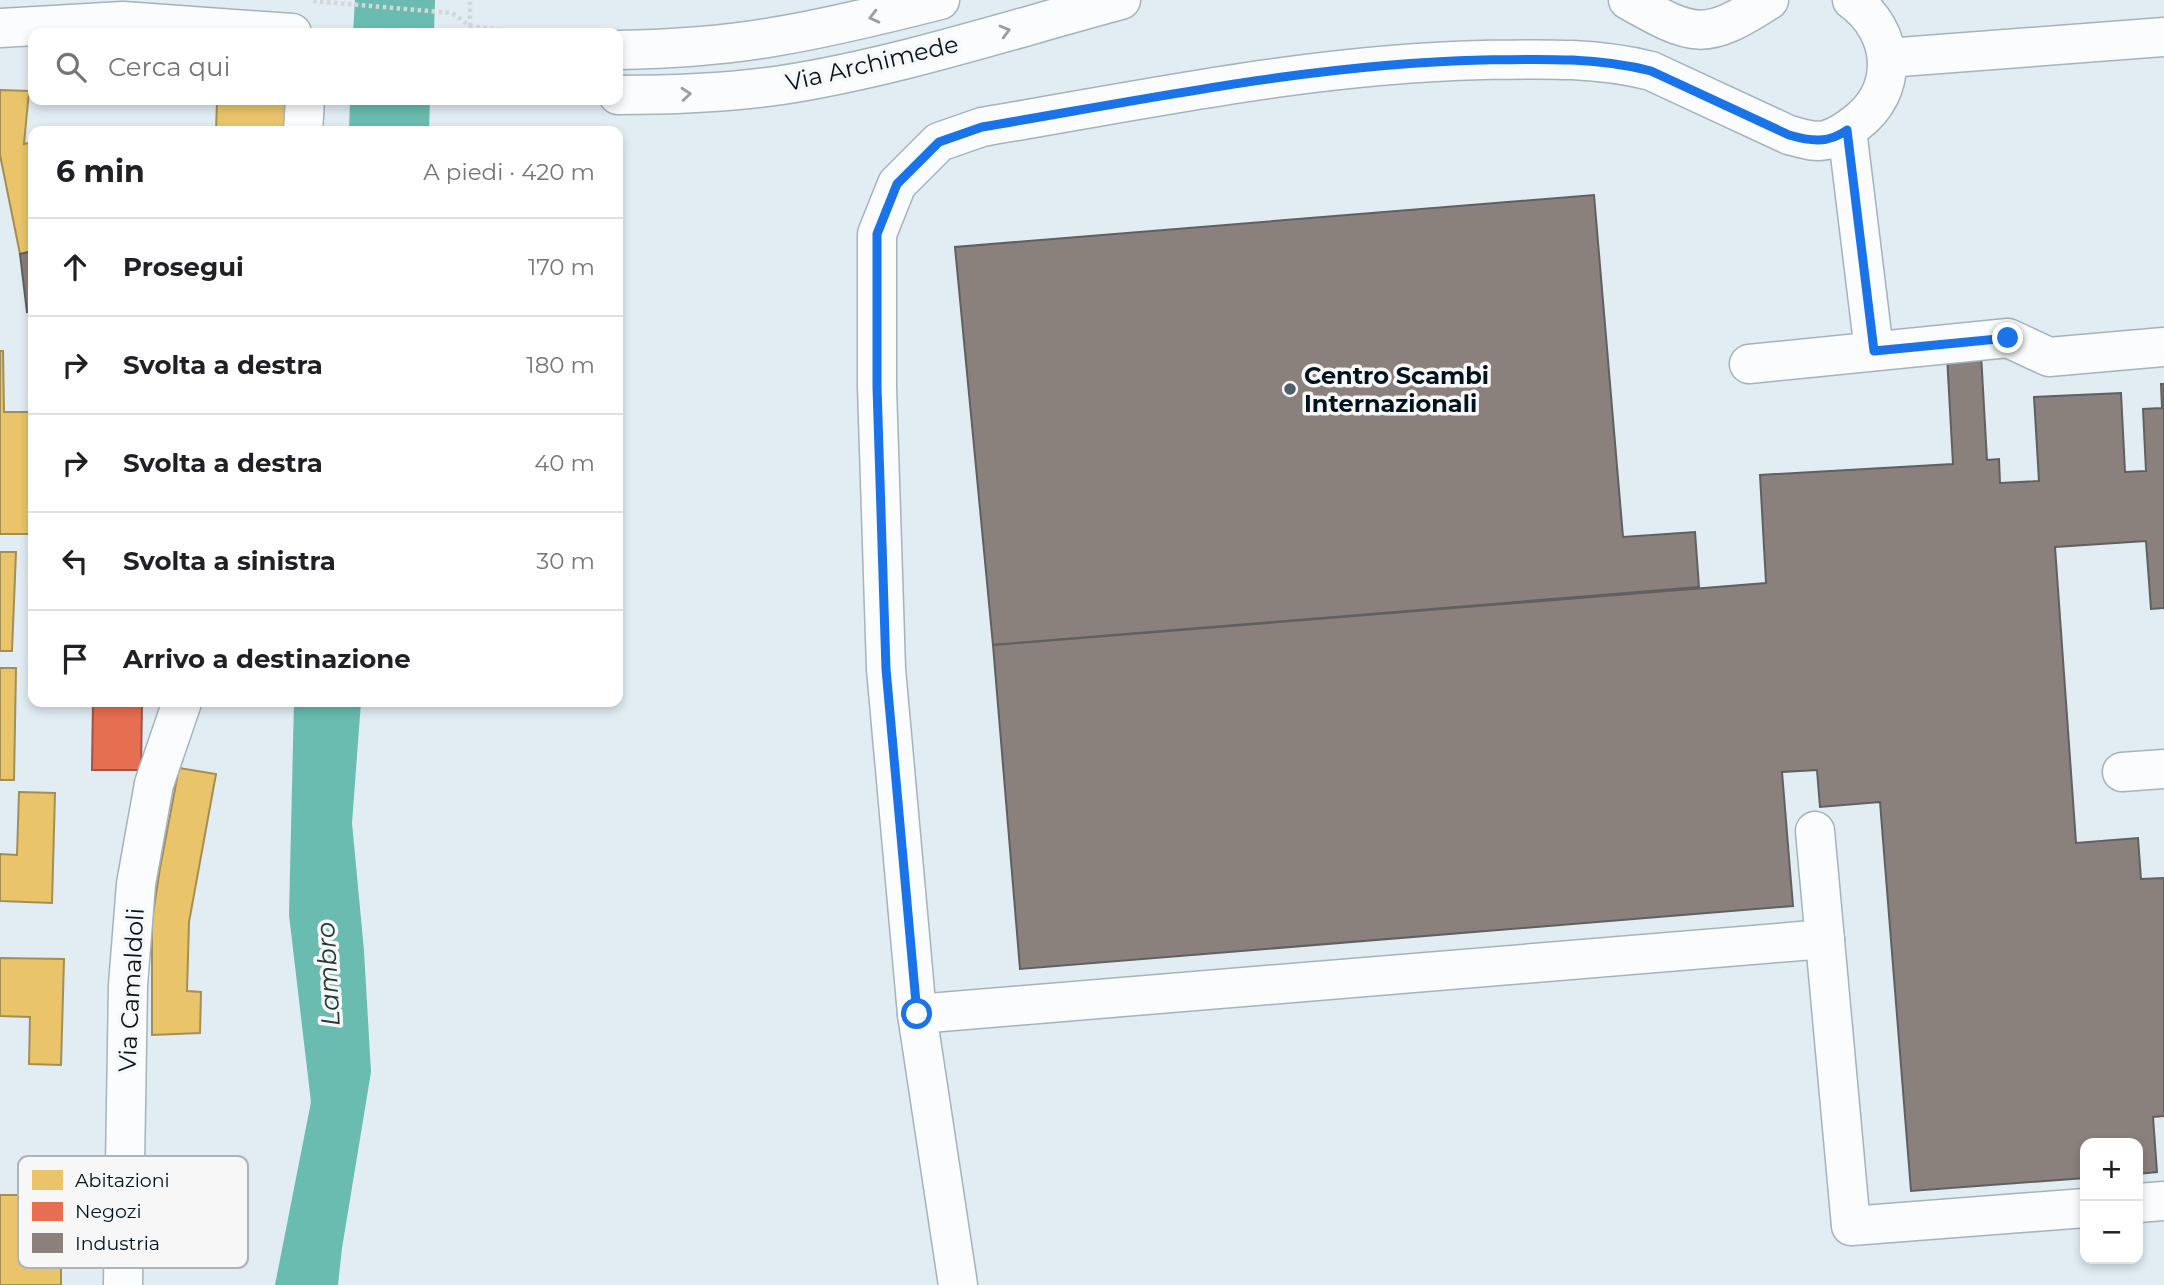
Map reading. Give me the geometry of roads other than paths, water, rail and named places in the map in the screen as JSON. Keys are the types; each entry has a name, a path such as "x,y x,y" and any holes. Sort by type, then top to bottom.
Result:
{"street":[{"name":"Via Archimede","path":"623,50 677,49 772,38 849,23 940,0"},
{"name":"Via Archimede","path":"623,95 677,95 780,85 858,71 1121,0"},
{"path":"1628,0 1668,22 1694,31 1719,28 1739,20 1769,0"},
{"path":"958,1285 917,1014 886,669 877,387 877,234 897,184 939,142 982,127 1296,74 1443,61 1560,58 1633,66 1651,71 1789,135 1810,141 1824,141 1847,130 1863,118 1877,100 1885,79 1887,58 1882,36 1868,12 1852,0"},
{"path":"46,28 122,21 198,20 256,28"},
{"path":"1887,58 2164,37"},
{"path":"303,126 305,105"},
{"path":"1847,130 1874,351"},
{"path":"1749,364 2008,338 2049,357 2164,347"},
{"name":"Via Camaldoli","path":"125,1156 128,985 136,884 154,784 180,707"},
{"path":"2122,772 2164,769"},
{"path":"1815,831 1851,1226 2080,1208"},
{"path":"917,1014 1825,939"},
{"path":"2143,1203 2164,1201"}],"water":[{"path":"355,0 435,0 434,28 353,28"},
{"path":"350,105 430,105 429,126 349,126"},
{"name":"Lambro","path":"294,707 361,707 352,823 364,951 371,1072 338,1285 275,1285 311,1102 289,915"}],"place":[{"name":"Centro Scambi Internazionali","path":"1290,389"}]}
